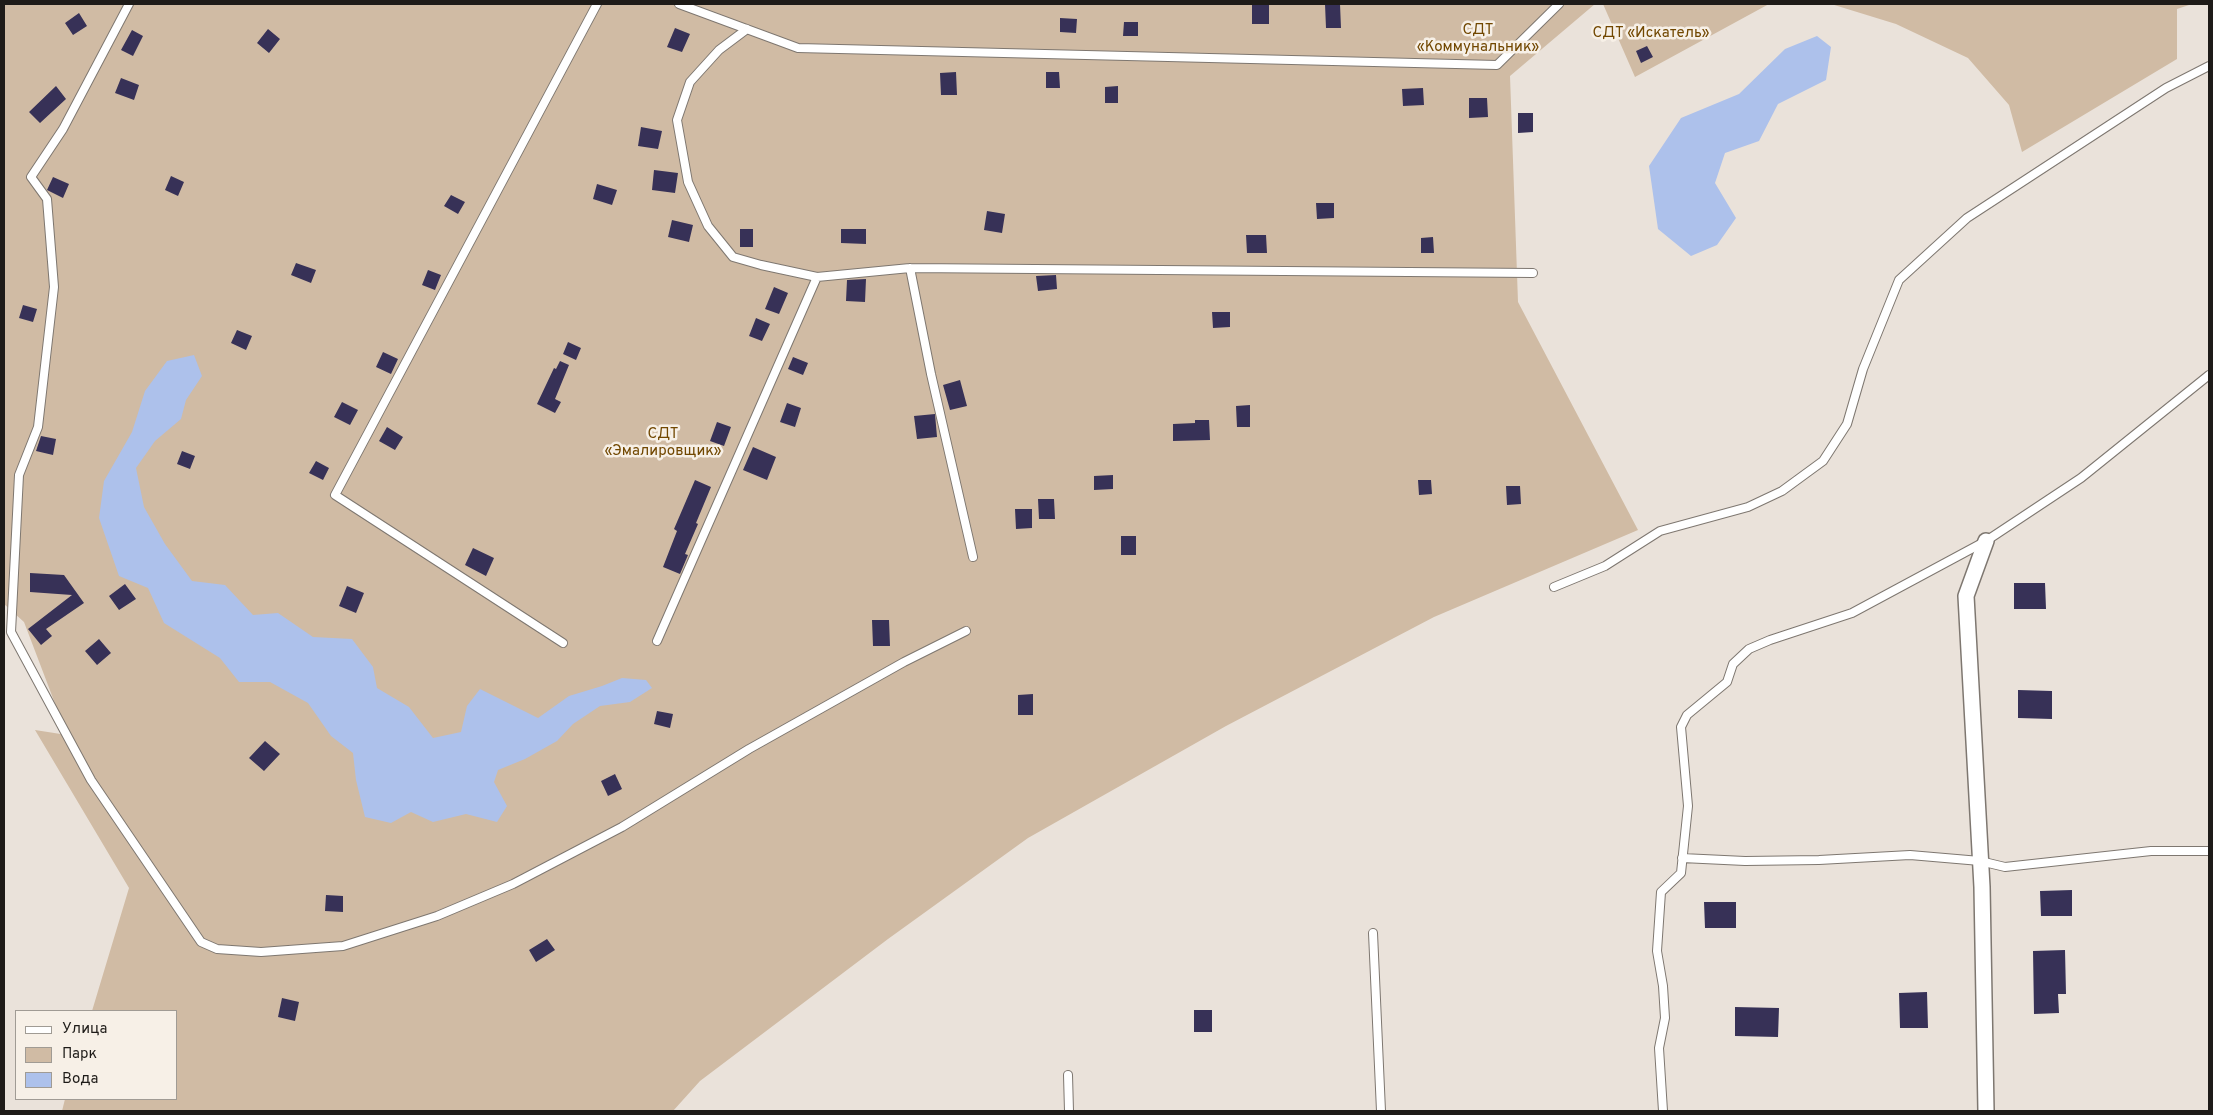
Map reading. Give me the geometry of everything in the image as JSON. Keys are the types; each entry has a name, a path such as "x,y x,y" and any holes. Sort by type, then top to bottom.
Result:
{"street":[{"path":"1986,541 1966,596 1982,887 1986,1111"}],"lane":[{"path":"129,4 63,129 31,177 47,199 54,287 38,427 19,475 11,632 91,780 200,942 217,949 261,952 343,946 436,916 471,902 513,884 622,827 758,744 904,662 966,631"},
{"path":"563,644 335,495 597,4"},
{"path":"679,4 798,48 1498,65 1559,4"},
{"path":"747,29 720,50 690,82 676,120 688,182 708,226 733,257 760,265 817,277 910,268 1534,273"},
{"path":"1554,588 1605,566 1660,531 1748,507 1782,491 1823,461 1847,424 1864,369 1899,280 1967,218 2166,88 2209,66"},
{"path":"910,268 931,374 972,557"},
{"path":"657,641 817,277"},
{"path":"1663,1111 1659,1048 1665,1018 1663,986 1656,951 1661,892 1681,873 1688,806 1682,727 1687,715 1727,682 1733,664 1749,649 1770,640 1852,613 1986,541 2081,478 2209,375"},
{"path":"1682,858 1819,860 1910,855 1980,862 2005,867 2151,851 2209,851"},
{"path":"1373,933 1381,1111"},
{"path":"1068,1075 1069,1111"}],"green space":[{"name":"СДТ «Эмалировщик»","path":"4,4 1595,4 1510,76 1518,302 1638,530 1434,617 1226,726 1028,838 888,939 700,1081 673,1111 62,1111 65,1100 178,1100 178,1010 92,1010 129,888 35,730 67,735 24,622 4,604"},
{"name":"СДТ «Искатель»","path":"1603,4 1769,4 1635,77"},
{"path":"1831,4 2192,4 2177,9 2177,59 2022,152 2009,105 1968,58 1896,24"}],"water":[{"path":"1817,36 1831,47 1826,80 1778,104 1759,141 1725,153 1715,183 1736,218 1717,245 1691,256 1658,229 1649,166 1681,118 1739,94 1785,49"},
{"path":"194,355 202,376 186,400 181,419 155,441 136,468 144,507 165,544 192,581 225,585 253,615 278,613 313,637 352,639 373,667 377,688 409,707 433,738 461,732 467,706 480,689 538,718 569,696 622,678 646,680 652,688 630,702 600,706 573,724 557,741 525,759 498,770 494,782 507,806 497,822 466,814 433,822 411,812 391,823 365,817 356,780 353,753 331,736 308,703 270,682 239,682 220,658 164,623 148,588 119,576 99,518 104,481 132,432 145,391 167,361"}],"building":[{"path":"1252,4 1269,4 1269,24 1252,24"},
{"path":"1325,4 1340,4 1341,28 1326,28"},
{"path":"79,13 87,26 73,35 65,23"},
{"path":"1060,18 1077,19 1076,33 1060,32"},
{"path":"1124,22 1138,22 1138,36 1123,36"},
{"path":"675,28 690,34 682,52 667,47"},
{"path":"268,29 280,39 269,53 257,43"},
{"path":"132,30 143,36 133,56 121,50"},
{"path":"1647,46 1653,57 1641,63 1636,51"},
{"path":"956,72 957,95 941,95 940,73"},
{"path":"1046,72 1059,72 1060,88 1046,88"},
{"path":"121,78 139,85 134,100 115,93"},
{"path":"56,86 66,99 40,123 29,112"},
{"path":"1118,86 1118,103 1105,103 1105,87"},
{"path":"1423,88 1424,105 1403,106 1402,89"},
{"path":"1469,98 1487,98 1488,117 1469,118"},
{"path":"1518,113 1533,113 1533,132 1518,133"},
{"path":"641,127 662,131 658,149 638,146"},
{"path":"654,170 678,173 675,193 652,190"},
{"path":"171,176 184,182 178,196 165,190"},
{"path":"53,177 69,184 63,198 47,190"},
{"path":"597,184 617,190 612,205 593,199"},
{"path":"451,195 465,202 458,214 444,206"},
{"path":"1316,203 1334,203 1334,218 1317,219"},
{"path":"987,211 1005,214 1002,233 984,230"},
{"path":"672,220 693,225 689,242 668,237"},
{"path":"740,229 753,229 753,247 740,247"},
{"path":"841,229 866,229 866,244 841,243"},
{"path":"1246,235 1266,235 1267,253 1247,253"},
{"path":"1433,237 1434,253 1421,253 1421,238"},
{"path":"296,263 316,270 311,283 291,275"},
{"path":"428,270 441,275 435,290 422,285"},
{"path":"1056,275 1057,289 1038,291 1036,276"},
{"path":"866,279 865,302 846,301 847,280"},
{"path":"774,287 788,293 779,314 765,309"},
{"path":"23,305 37,309 33,322 19,318"},
{"path":"1212,312 1230,312 1230,327 1213,328"},
{"path":"756,318 770,324 762,341 749,336"},
{"path":"237,330 252,336 246,350 231,343"},
{"path":"568,342 581,348 576,360 563,354"},
{"path":"383,352 398,359 391,374 376,367"},
{"path":"793,357 808,363 803,375 788,369"},
{"path":"560,361 569,365 555,399 561,402 555,413 537,404 554,368 556,369"},
{"path":"960,380 967,406 950,410 943,385"},
{"path":"342,402 358,410 350,425 334,417"},
{"path":"787,403 801,408 795,427 780,422"},
{"path":"1250,405 1250,427 1237,427 1236,406"},
{"path":"935,414 937,437 917,439 914,416"},
{"path":"1195,420 1209,420 1210,440 1173,441 1173,424 1195,423"},
{"path":"717,422 731,427 724,446 710,441"},
{"path":"387,427 403,437 395,450 379,441"},
{"path":"41,436 56,439 53,455 36,451"},
{"path":"753,447 776,457 767,480 743,470"},
{"path":"182,451 195,456 190,469 177,464"},
{"path":"316,461 329,468 323,480 309,473"},
{"path":"1113,475 1113,489 1094,490 1094,476"},
{"path":"695,480 711,487 696,523 698,524 685,554 688,555 680,574 663,567 677,531 674,529"},
{"path":"1418,480 1431,480 1432,494 1419,495"},
{"path":"1506,486 1520,486 1521,504 1507,505"},
{"path":"1038,499 1054,499 1055,519 1039,519"},
{"path":"1015,509 1032,509 1032,528 1016,529"},
{"path":"1121,536 1136,536 1136,555 1121,555"},
{"path":"473,548 494,558 486,576 465,565"},
{"path":"30,573 64,575 84,603 46,629 52,636 41,645 28,629 72,595 30,592"},
{"path":"2014,583 2045,583 2046,609 2014,609"},
{"path":"125,584 136,599 119,610 109,596"},
{"path":"347,586 364,593 356,613 339,606"},
{"path":"872,620 889,620 890,646 873,646"},
{"path":"99,639 111,653 97,665 85,651"},
{"path":"2018,690 2052,691 2052,719 2018,718"},
{"path":"1033,694 1033,715 1018,715 1018,695"},
{"path":"657,711 673,714 670,728 654,724"},
{"path":"265,741 280,754 264,771 249,758"},
{"path":"615,774 622,789 608,796 601,781"},
{"path":"2072,890 2072,916 2041,916 2040,891"},
{"path":"326,895 343,896 343,912 325,911"},
{"path":"1704,902 1736,902 1736,928 1705,928"},
{"path":"547,939 555,950 536,962 529,950"},
{"path":"2065,950 2066,994 2058,994 2059,1013 2034,1014 2033,951"},
{"path":"1927,992 1928,1028 1900,1028 1899,993"},
{"path":"282,998 299,1002 295,1021 278,1017"},
{"path":"1735,1007 1779,1008 1778,1037 1735,1036"},
{"path":"1194,1010 1212,1010 1212,1032 1194,1032"}],"park label":[{"name":"СДТ «Коммунальник»","path":"1478,40"}]}
